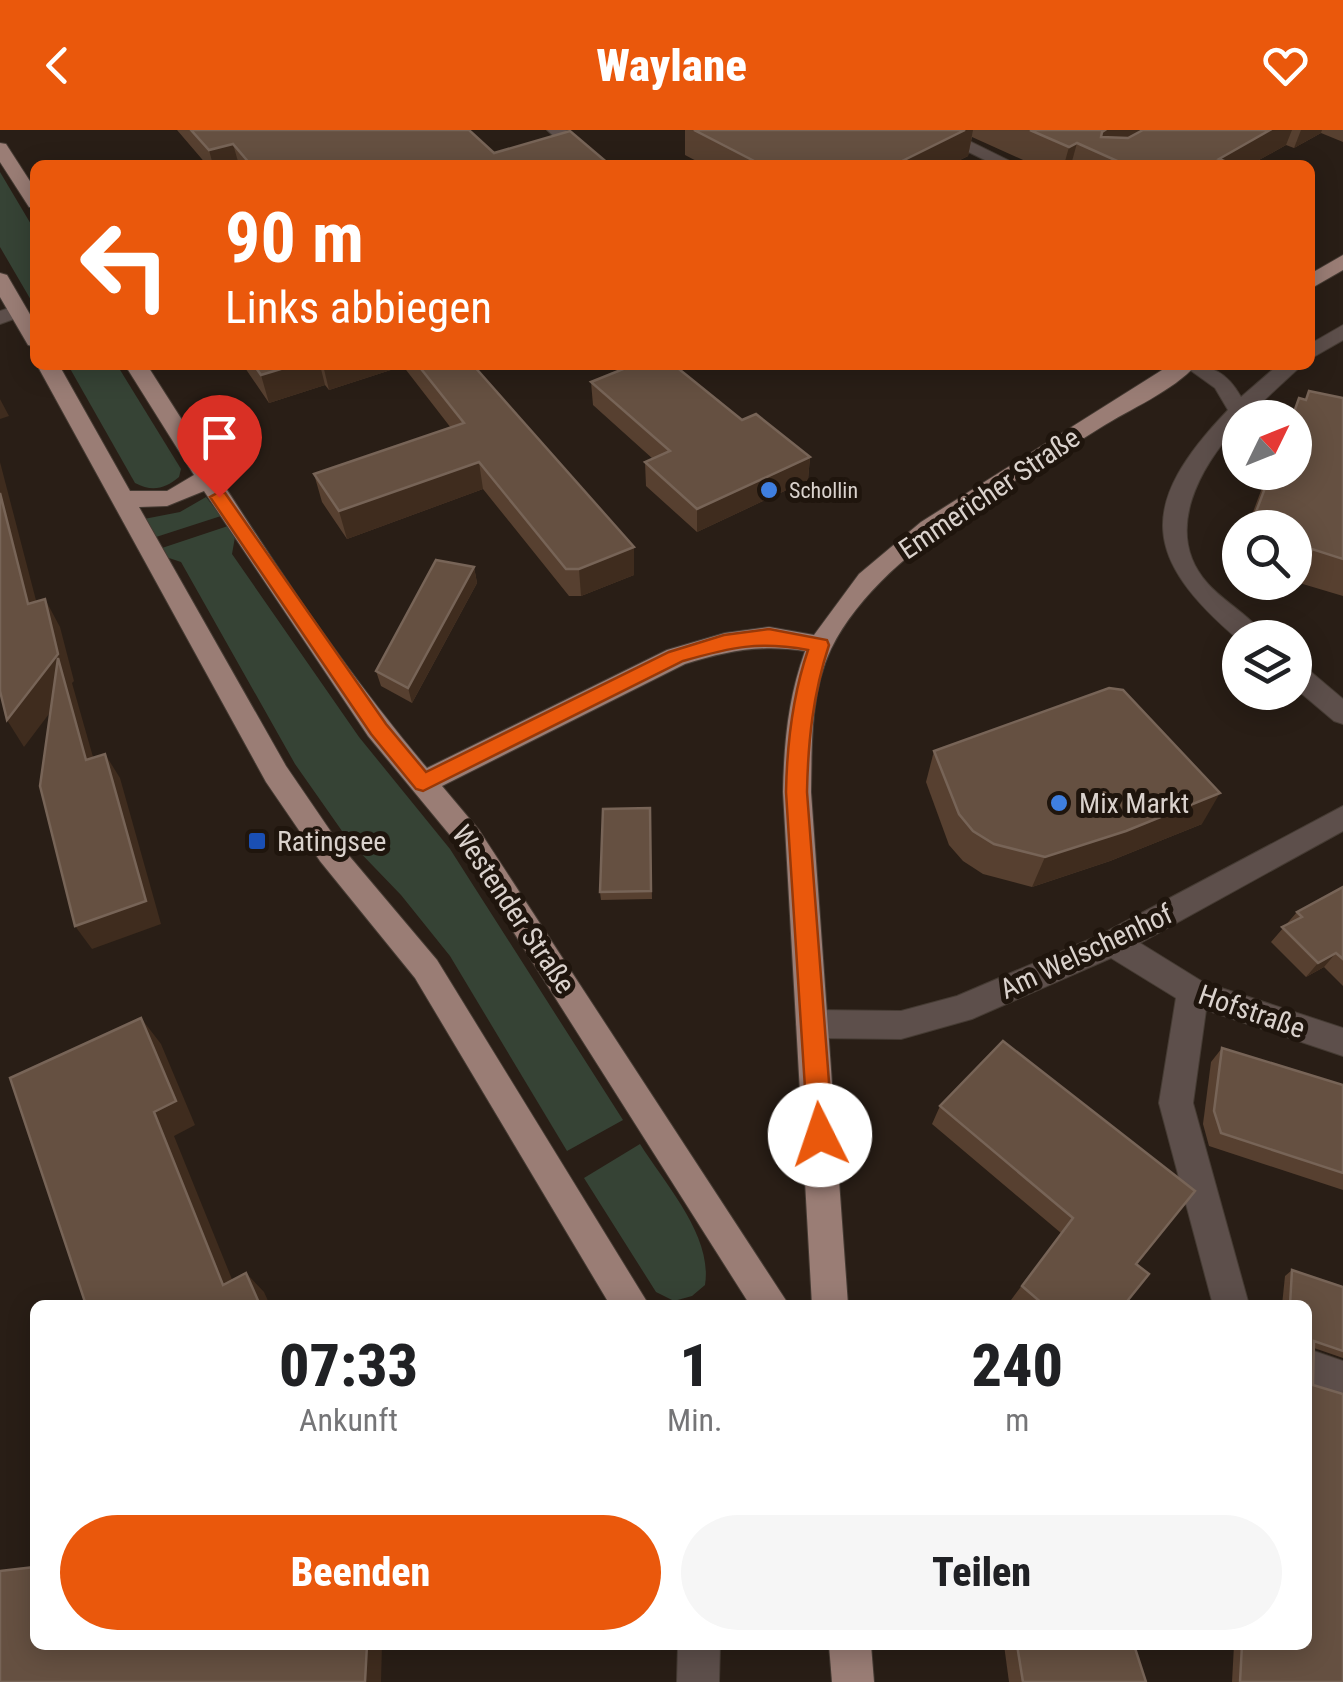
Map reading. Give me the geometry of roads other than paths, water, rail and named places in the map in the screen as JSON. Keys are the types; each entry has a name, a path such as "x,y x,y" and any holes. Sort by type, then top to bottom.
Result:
{"main road":[{"path":"0,148 30,195"},
{"path":"1315,280 1343,261"},
{"path":"0,278 9,314 30,337"},
{"path":"51,370 276,774 330,852 426,969 627,1300"},
{"name":"Westender Straße","path":"139,370 206,476 378,729 470,838 768,1300"},
{"name":"Emmericher Straße","path":"830,1300 796,792 798,736 808,681 820,645 868,580 929,527 1177,370"},
{"path":"121,498 146,502 174,499 194,490 206,476"},
{"path":"423,783 676,656 724,642 769,636 820,645"}],"street":[{"path":"556,130 591,160"},
{"path":"933,130 999,160"},
{"path":"1315,350 1343,331"},
{"path":"1202,370 1223,384 1233,400"},
{"path":"1248,400 1286,370"},
{"path":"1222,426 1177,500 1175,525 1178,547 1190,578 1234,620"},
{"path":"1312,688 1343,714"},
{"name":"Am Welschenhof","path":"812,1024 902,1025 962,1009 1113,943 1343,817"},
{"name":"Hofstraße","path":"1113,943 1193,992 1343,1042"},
{"path":"1193,992 1176,1103 1230,1300"},
{"path":"1312,1369 1343,1380"},
{"path":"698,1682 699,1650"}],"place":[{"name":"Schollin","path":"769,490"},
{"name":"Mix Markt","path":"1059,803"},
{"name":"Ratingsee","path":"257,841"}]}
